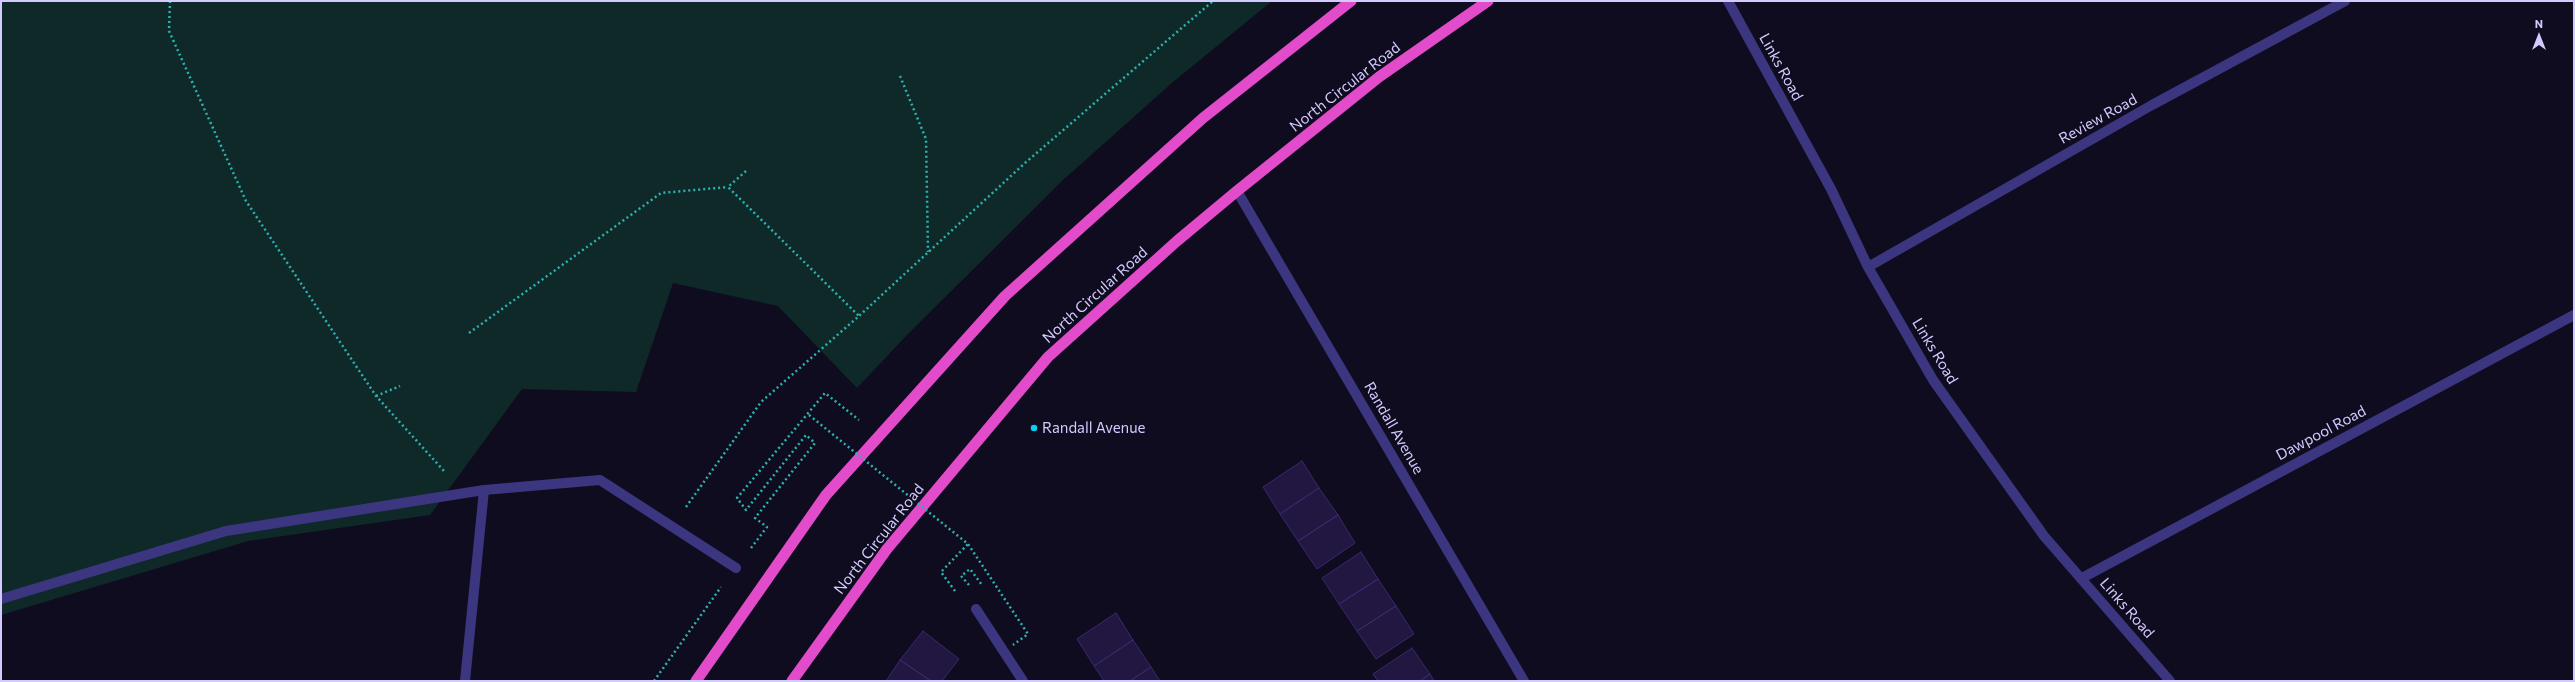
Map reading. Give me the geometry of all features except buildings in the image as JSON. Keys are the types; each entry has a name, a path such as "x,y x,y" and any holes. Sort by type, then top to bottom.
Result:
{"highway":[{"path":"696,681 826,495 1005,296 1203,118 1351,1"},
{"name":"North Circular Road","path":"792,681 888,549 1048,357 1177,241 1237,190 1379,77 1488,1"}],"street":[{"name":"Links Road","path":"1728,1 1831,189 1868,267 1933,380 2044,536 2170,681"},
{"name":"Review Road","path":"1868,267 2152,105 2345,1"},
{"name":"Randall Avenue","path":"1237,190 1524,681"},
{"name":"Dawpool Road","path":"2082,578 2574,315"},
{"path":"1,599 226,531 484,490 600,480 736,568"},
{"path":"465,681 484,490"},
{"path":"976,609 1023,681"}],"path":[{"path":"170,1 169,31 246,201 376,396 443,471 484,490"},
{"path":"672,526 761,402 859,316 1025,163 1213,1"},
{"path":"900,76 926,138 928,252"},
{"path":"469,333 661,193 728,187 746,171"},
{"path":"728,187 859,316"},
{"path":"376,396 400,386"},
{"path":"654,681 767,527 755,518 815,443 806,435 746,510 737,498 809,415 824,393 848,411"},
{"path":"809,415 968,544 1028,634 1013,645"},
{"path":"955,591 941,572 968,544"}],"green space":[{"path":"1,1 1272,1 1173,82 1063,180 906,336 857,388 778,306 673,283 636,392 522,389 430,515 248,541 1,615"}],"place":[{"name":"Randall Avenue","path":"1034,428"}]}
